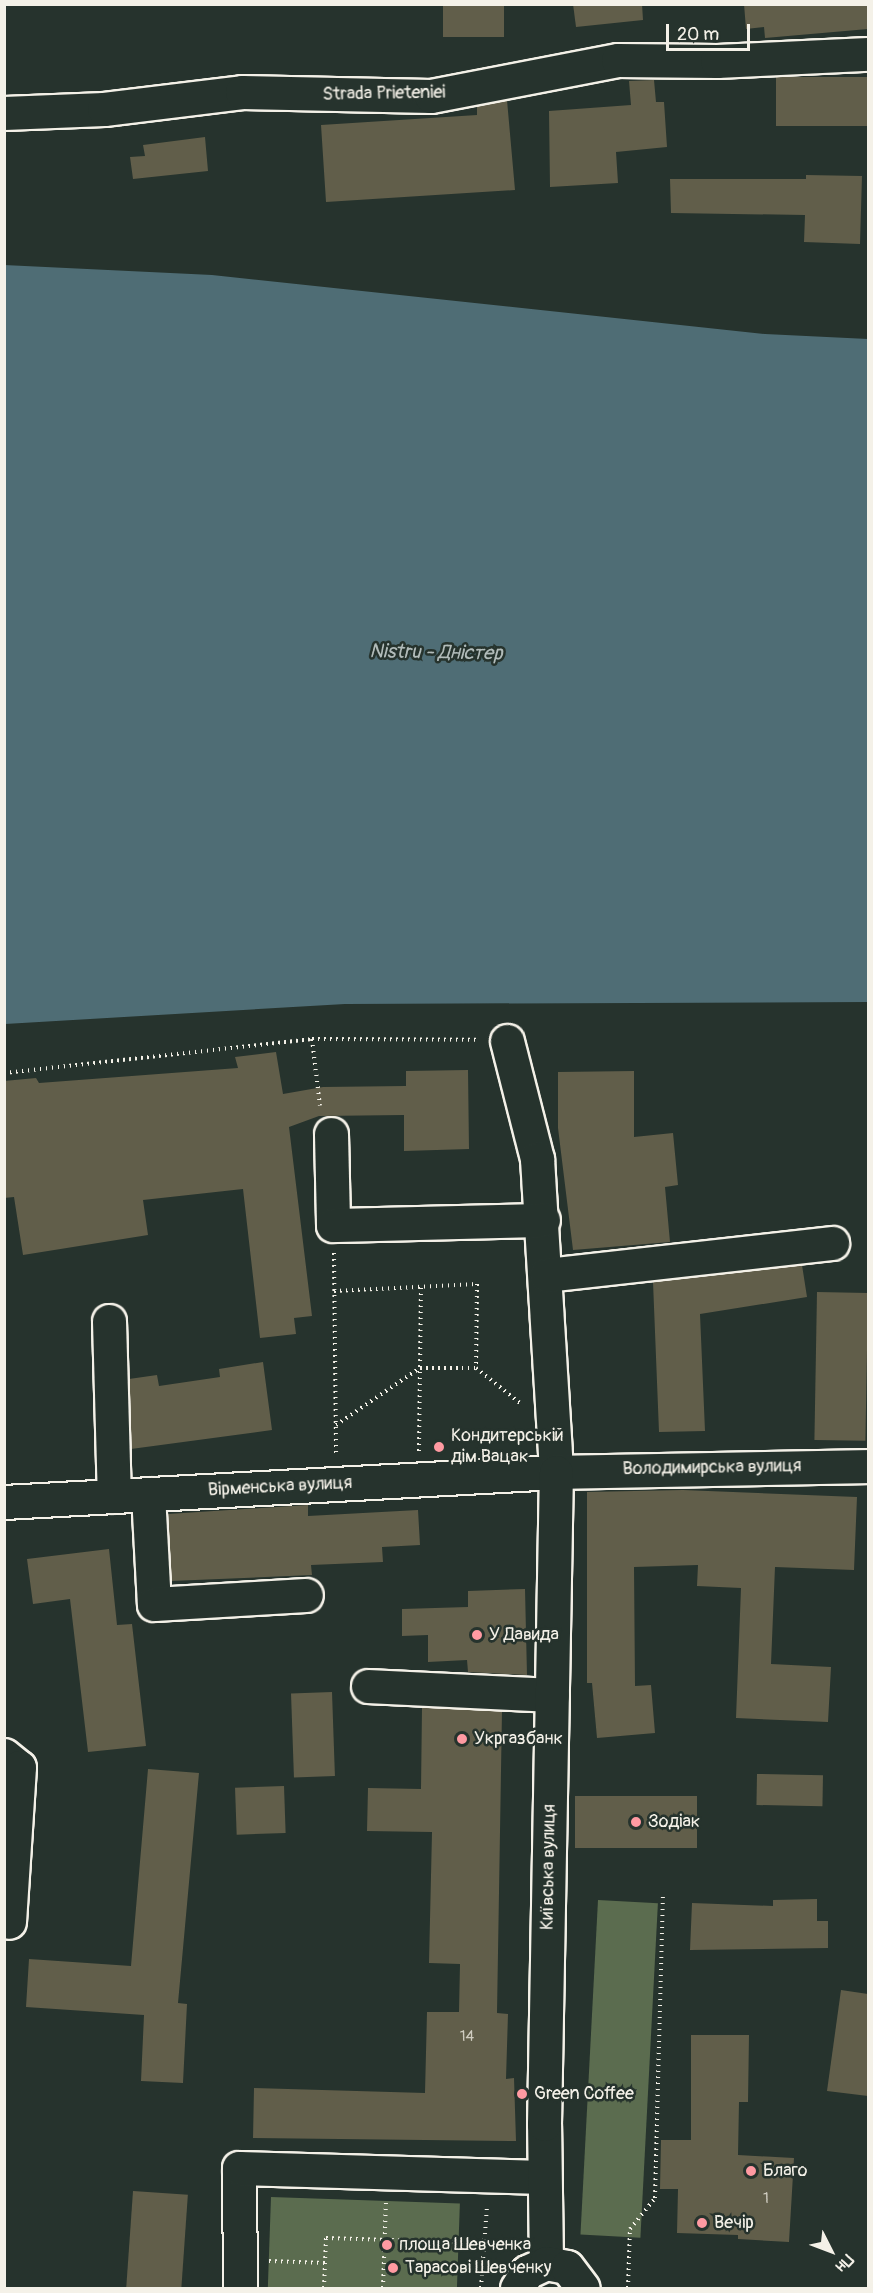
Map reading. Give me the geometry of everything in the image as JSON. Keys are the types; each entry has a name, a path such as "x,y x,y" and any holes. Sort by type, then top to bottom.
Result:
{"street":[{"name":"Strada Prieteniei","path":"4,113 104,110 242,92 431,96 618,60 717,61 868,54"},
{"name":"Київська вулиця","path":"507,1041 537,1159 543,1220 556,1472 543,2177 546,2263"},
{"path":"331,1134 333,1225 543,1220"},
{"path":"546,1275 832,1243"},
{"path":"109,1321 114,1496"},
{"name":"Володимирська вулиця","path":"556,1472 868,1466"},
{"name":"Вірменська вулиця","path":"4,1502 556,1472"},
{"path":"148,1494 154,1604 306,1595"},
{"path":"368,1686 552,1695"},
{"path":"4,1755 19,1767 9,1922"},
{"path":"240,2274 239,2168 543,2177"},
{"path":"517,2289 527,2272 546,2263 567,2267 583,2289"}],"path":[{"path":"4,1073 312,1039 507,1041"},
{"path":"312,1039 322,1118 331,1134"},
{"path":"333,1225 337,1484"},
{"path":"334,1291 477,1284 476,1368"},
{"path":"419,1479 421,1287"},
{"path":"336,1425 420,1368 476,1368 554,1430"},
{"path":"628,2289 630,2229 655,2198 663,1894"},
{"path":"383,2289 387,2173"},
{"path":"481,2289 489,2176"},
{"path":"324,2289 326,2238 484,2242"},
{"path":"240,2274 325,2263"}],"green space":[{"path":"598,1900 658,1903 640,2238 580,2235"},
{"name":"площа Шевченка","path":"271,2197 460,2204 457,2288 268,2288"}],"water":[{"name":"Nistru - Дністер","path":"4,265 212,275 765,334 868,339 868,1002 345,1004 5,1024"}],"building":[{"path":"443,4 504,4 504,37 443,37"},
{"path":"573,4 642,4 643,20 576,27"},
{"path":"744,4 868,4 868,29 765,38 764,27 746,29"},
{"path":"776,77 868,77 868,126 776,126"},
{"path":"654,80 656,102 664,102 667,147 616,152 618,183 550,187 549,111 631,105 629,81"},
{"path":"507,100 515,190 326,202 321,125 477,115 477,106"},
{"path":"205,137 208,171 133,179 130,157 145,156 143,145"},
{"path":"806,175 862,176 860,244 804,242 805,215 671,213 670,179 806,179"},
{"path":"276,1052 283,1094 323,1087 406,1086 406,1071 468,1070 469,1149 404,1151 404,1115 319,1116 289,1127 312,1316 294,1318 296,1334 260,1338 243,1189 143,1200 148,1235 23,1255 14,1197 4,1198 4,1081 36,1078 39,1083 238,1068 235,1057"},
{"path":"634,1071 634,1137 673,1133 678,1185 665,1187 670,1242 573,1250 558,1128 558,1072"},
{"path":"802,1265 807,1297 700,1314 705,1431 659,1432 653,1282"},
{"path":"817,1292 868,1293 865,1441 814,1440"},
{"path":"263,1362 272,1430 131,1449 129,1379 157,1375 159,1386 220,1377 219,1369"},
{"path":"683,1490 857,1497 854,1570 775,1567 771,1664 831,1667 828,1722 736,1718 741,1588 697,1586 698,1565 634,1567 635,1686 651,1685 655,1733 597,1738 592,1683 587,1683 587,1492"},
{"path":"308,1505 308,1516 418,1510 420,1545 382,1547 383,1562 311,1565 312,1575 171,1581 168,1514"},
{"path":"109,1549 117,1625 132,1624 146,1746 88,1752 70,1599 33,1604 27,1559"},
{"name":"У Давида","path":"525,1589 527,1675 468,1672 467,1660 428,1662 428,1635 402,1636 402,1609 468,1607 468,1591"},
{"path":"332,1692 335,1776 294,1777 291,1693"},
{"path":"422,1707 502,1711 497,2013 508,2014 506,2079 514,2078 516,2141 253,2138 254,2088 425,2093 427,2012 459,2012 460,1964 429,1963 432,1832 367,1831 368,1788 421,1789"},
{"path":"148,1769 199,1773 178,2003 187,2004 183,2083 141,2081 144,2015 26,2007 29,1959 131,1966"},
{"path":"757,1774 823,1775 822,1806 756,1805"},
{"path":"284,1786 286,1833 237,1835 235,1788"},
{"name":"Зодіак","path":"575,1796 697,1796 697,1848 575,1848"},
{"path":"817,1899 817,1921 828,1921 828,1948 690,1950 692,1903 773,1906 773,1900"},
{"path":"841,1990 868,1994 868,2096 827,2091"},
{"path":"691,2035 749,2035 748,2102 739,2102 738,2155 794,2158 789,2242 738,2239 738,2235 677,2233 678,2189 660,2189 661,2140 691,2140"},
{"path":"133,2191 188,2195 181,2288 126,2288"}],"place":[{"name":"Кондитерській дім Вацак","path":"439,1447"},
{"name":"У Давида","path":"477,1635"},
{"name":"Укргазбанк","path":"462,1739"},
{"name":"Зодіак","path":"636,1822"},
{"name":"Green Coffee","path":"522,2094"},
{"name":"Благо","path":"751,2171"},
{"name":"Вечір","path":"702,2223"},
{"name":"площа Шевченка","path":"387,2245"},
{"name":"Тарасові Шевченку","path":"393,2268"}]}
